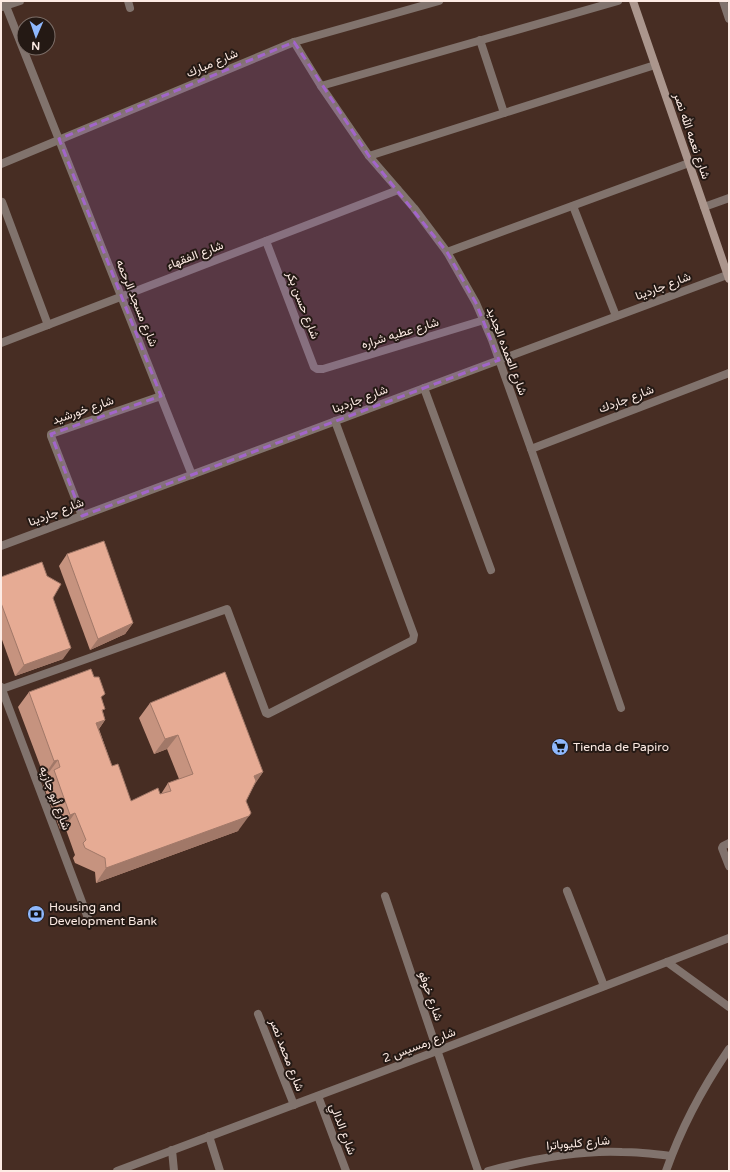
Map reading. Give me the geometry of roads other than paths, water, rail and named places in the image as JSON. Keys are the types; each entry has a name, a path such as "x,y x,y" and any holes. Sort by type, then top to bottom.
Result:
{"street":[{"path":"20,1 3,5 59,140"},
{"name":"شارع مبارك","path":"1,164 294,42 439,1"},
{"path":"321,86 618,1"},
{"name":"شارع نعمه الله نصر","path":"633,1 728,277"},
{"path":"723,1 729,19"},
{"path":"480,40 504,113"},
{"name":"شارع العمده الجديد","path":"294,42 321,86 369,156 431,230 447,252 467,285 484,320 499,360 620,708"},
{"path":"369,156 655,65"},
{"name":"شارع مسجد الرحمه","path":"59,140 192,474"},
{"path":"447,252 689,163"},
{"name":"شارع الفقهاء","path":"1,343 398,190"},
{"path":"704,207 729,198"},
{"path":"2,202 48,325"},
{"path":"573,206 616,316"},
{"name":"شارع حسن بكر","path":"266,241 314,367 317,369 323,369"},
{"name":"شارع جاردينا","path":"1,546 616,316 728,277"},
{"name":"شارع عطيه شراره","path":"323,369 484,320"},
{"name":"شارع جاردك","path":"531,449 729,372"},
{"path":"424,388 491,570"},
{"name":"شارع خورشيد","path":"82,516 51,434 161,396"},
{"path":"1,688 227,609 266,713 268,714 413,640 414,635 335,421"},
{"name":"شارع أبو جازيه","path":"1,688 88,918"},
{"path":"729,843 724,845 722,848 729,866"},
{"path":"567,891 604,986"},
{"name":"شارع خوفو","path":"385,896 478,1171"},
{"name":"شارع رمسيس 2","path":"117,1171 437,1051 729,938"},
{"path":"667,962 729,1008"},
{"name":"شارع محمد نصر","path":"258,1014 294,1105"},
{"path":"666,1171 671,1156 693,1110 729,1049"},
{"name":"شارع الدالي","path":"318,1096 346,1171"},
{"path":"209,1136 220,1171"},
{"path":"172,1150 174,1171"},
{"name":"شارع كليوباترا","path":"488,1171 525,1161 573,1153 622,1152 671,1156"}],"place":[{"name":"Tienda de Papiro","path":"560,747"},
{"name":"Housing and Development Bank","path":"36,914"}]}
